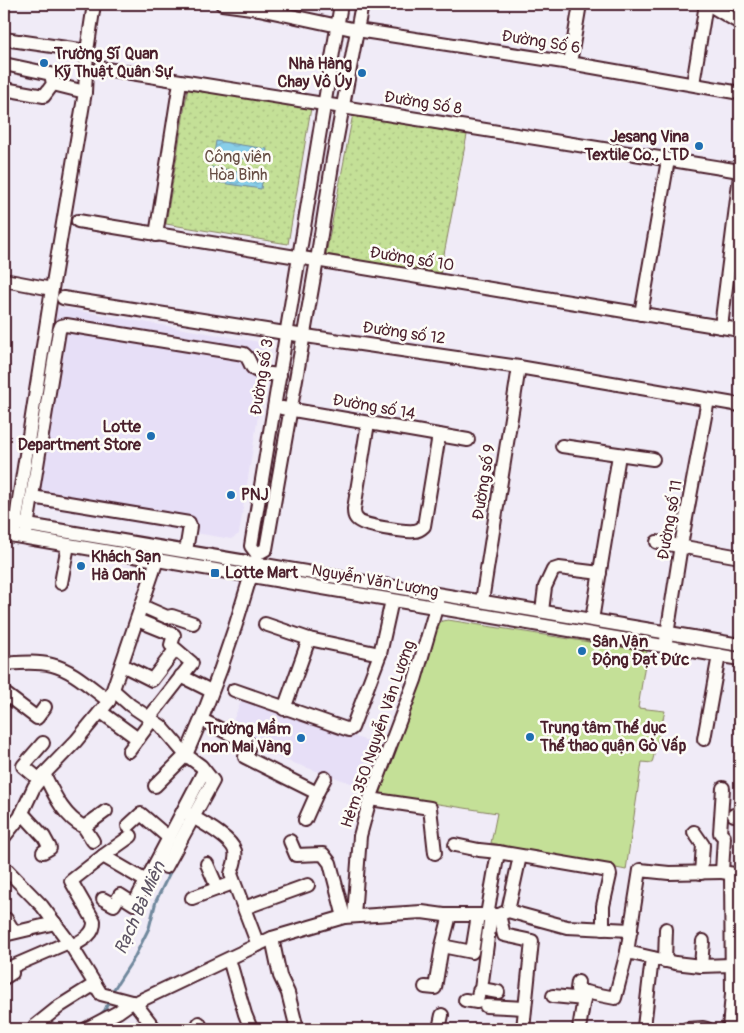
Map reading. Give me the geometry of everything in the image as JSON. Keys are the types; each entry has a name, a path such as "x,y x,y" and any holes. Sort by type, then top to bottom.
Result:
{"street":[{"path":"14,536 85,92 87,51 94,4"},
{"path":"222,4 259,9 337,26"},
{"name":"Đường số 3","path":"340,4 251,546 256,558 266,549 333,159 362,4"},
{"path":"570,63 580,4"},
{"path":"693,84 707,4 740,23"},
{"name":"Đường Số 6","path":"337,26 740,92"},
{"path":"4,39 87,51"},
{"path":"4,64 51,74 53,84 44,96 4,89"},
{"name":"Đường Số 8","path":"100,68 740,173"},
{"path":"156,235 180,82"},
{"path":"53,84 85,92"},
{"path":"315,155 333,159"},
{"path":"641,314 668,160"},
{"path":"721,327 740,173"},
{"path":"308,204 326,207"},
{"name":"Đường số 10","path":"78,221 740,330"},
{"path":"4,280 52,289"},
{"name":"Đường số 12","path":"63,298 519,367 740,405"},
{"path":"16,523 32,497 57,383 56,351 59,331 62,326 66,325 244,354 248,356 252,367 256,371 280,376"},
{"name":"Đường số 9","path":"482,602 519,367"},
{"name":"Đường số 11","path":"666,646 681,546 708,400"},
{"name":"Đường số 14","path":"274,407 468,440"},
{"path":"368,423 354,513 359,522 375,526 413,532 420,530 424,526 439,435"},
{"path":"562,446 653,460"},
{"path":"592,620 619,455"},
{"path":"32,497 189,523 186,552"},
{"name":"Nguyễn Văn Lượng","path":"16,523 186,552 256,558 482,602 740,645"},
{"name":"Nguyễn Văn Lượng","path":"14,536 740,659"},
{"path":"657,542 740,556"},
{"path":"61,583 68,545"},
{"path":"155,786 186,755 202,720 211,691 228,652 249,581 253,576 256,558"},
{"path":"4,837 22,813 34,787 101,712 111,696 157,560"},
{"path":"542,612 545,587 553,570 559,568 600,573"},
{"name":"Hẻm 350 Nguyễn Văn Lượng","path":"349,916 360,836 370,799 415,680 437,608 439,594"},
{"path":"234,690 284,709 349,730 352,728 380,654 392,600"},
{"path":"142,606 167,618 172,616 193,623"},
{"path":"129,751 181,676 192,664 192,661 175,650 170,643 174,635 137,620"},
{"path":"265,624 309,639 380,654"},
{"path":"284,709 309,639"},
{"path":"122,665 152,680 175,650"},
{"path":"704,739 719,655"},
{"path":"4,664 32,663 52,665 74,674 130,705 161,726 186,755 201,766 213,781 169,838 134,904 120,895 114,905 103,899"},
{"path":"181,676 211,691"},
{"path":"4,692 37,718 45,707"},
{"path":"101,712 138,739"},
{"path":"202,720 250,744 245,757 317,793"},
{"path":"43,743 23,766 42,777 66,812 74,822 84,827 93,841"},
{"path":"166,867 204,771"},
{"path":"305,820 325,778"},
{"path":"722,788 720,833 724,837 731,874 736,939 731,965 732,994 729,1029"},
{"path":"370,799 430,808 435,853"},
{"path":"84,827 106,811"},
{"path":"22,813 44,837 50,848 43,852"},
{"path":"4,978 12,973 10,967 70,944 92,933 94,921 70,880 102,856 129,831 141,814 169,838"},
{"path":"188,814 223,836 234,849 235,861 231,874 233,883 258,945"},
{"path":"694,832 703,845 701,873"},
{"path":"290,841 296,855 323,854 330,863 349,916"},
{"path":"455,845 609,871 610,875 603,906 603,929"},
{"path":"465,1000 477,1002 481,989 493,914 498,852"},
{"path":"102,856 146,881"},
{"path":"442,946 472,952 493,914 520,856"},
{"path":"207,864 218,889"},
{"path":"5,869 28,890 55,923 98,989 131,1002 156,1029"},
{"path":"553,996 582,991 615,998 627,952 640,870 669,873 731,874"},
{"path":"192,898 233,883"},
{"path":"244,908 308,885"},
{"path":"86,1029 118,1012 131,1002 272,938 349,916 422,912 450,915 493,914 568,927 631,930"},
{"path":"493,914 504,935 532,941 522,1029"},
{"path":"425,987 435,988 442,946 450,915"},
{"path":"6,919 9,934 55,923"},
{"path":"644,1027 666,929"},
{"path":"272,938 280,976 288,993 296,1029"},
{"path":"701,966 703,942"},
{"path":"627,952 701,966 731,965"},
{"path":"228,959 251,1029"},
{"path":"35,1026 60,1006 98,989"},
{"path":"481,989 498,992"},
{"path":"579,1029 582,991"},
{"path":"486,1006 524,1008"},
{"path":"439,1029 442,1015"},
{"path":"686,1029 707,1029"}],"shaded area":[{"path":"57,307 265,343 269,348 239,534 231,539 23,504"},
{"name":"Trường Mầm non Mai Vàng","path":"243,697 381,746 365,788 279,758 229,730"}],"green space":[{"name":"Công viên Hòa Bình","path":"188,87 311,108 288,244 166,224"},
{"path":"353,114 467,135 440,275 326,254"},
{"name":"Trung tâm Thể dục Thể thao quận Gò Vấp","path":"448,620 647,651 638,708 665,711 652,763 642,762 626,870 491,843 497,813 380,795 438,625 442,621"}],"water":[{"path":"216,141 267,149 265,162 214,154"},
{"path":"211,167 263,175 261,189 209,181"}],"waterway":[{"name":"Rạch Bà Miên","path":"112,992 134,958 149,928 156,901 172,868"},
{"name":"Rạch Bà Miên","path":"99,1016 105,1010 109,1000"}],"place":[{"name":"Trường Sĩ Quan Kỹ Thuật Quân Sự","path":"44,63"},
{"name":"Nhà Hàng Chay Vô Úy","path":"362,73"},
{"name":"Jesang Vina Textile Co., LTD","path":"699,146"},
{"name":"Lotte Department Store","path":"151,436"},
{"name":"PNJ","path":"231,495"},
{"name":"Khách Sạn Hà Oanh","path":"81,566"},
{"name":"Lotte Mart","path":"215,573"},
{"name":"Sân Vận Động Đạt Đức","path":"582,651"},
{"name":"Trung tâm Thể dục Thể thao quận Gò Vấp","path":"530,737"},
{"name":"Trường Mầm non Mai Vàng","path":"301,738"}]}
